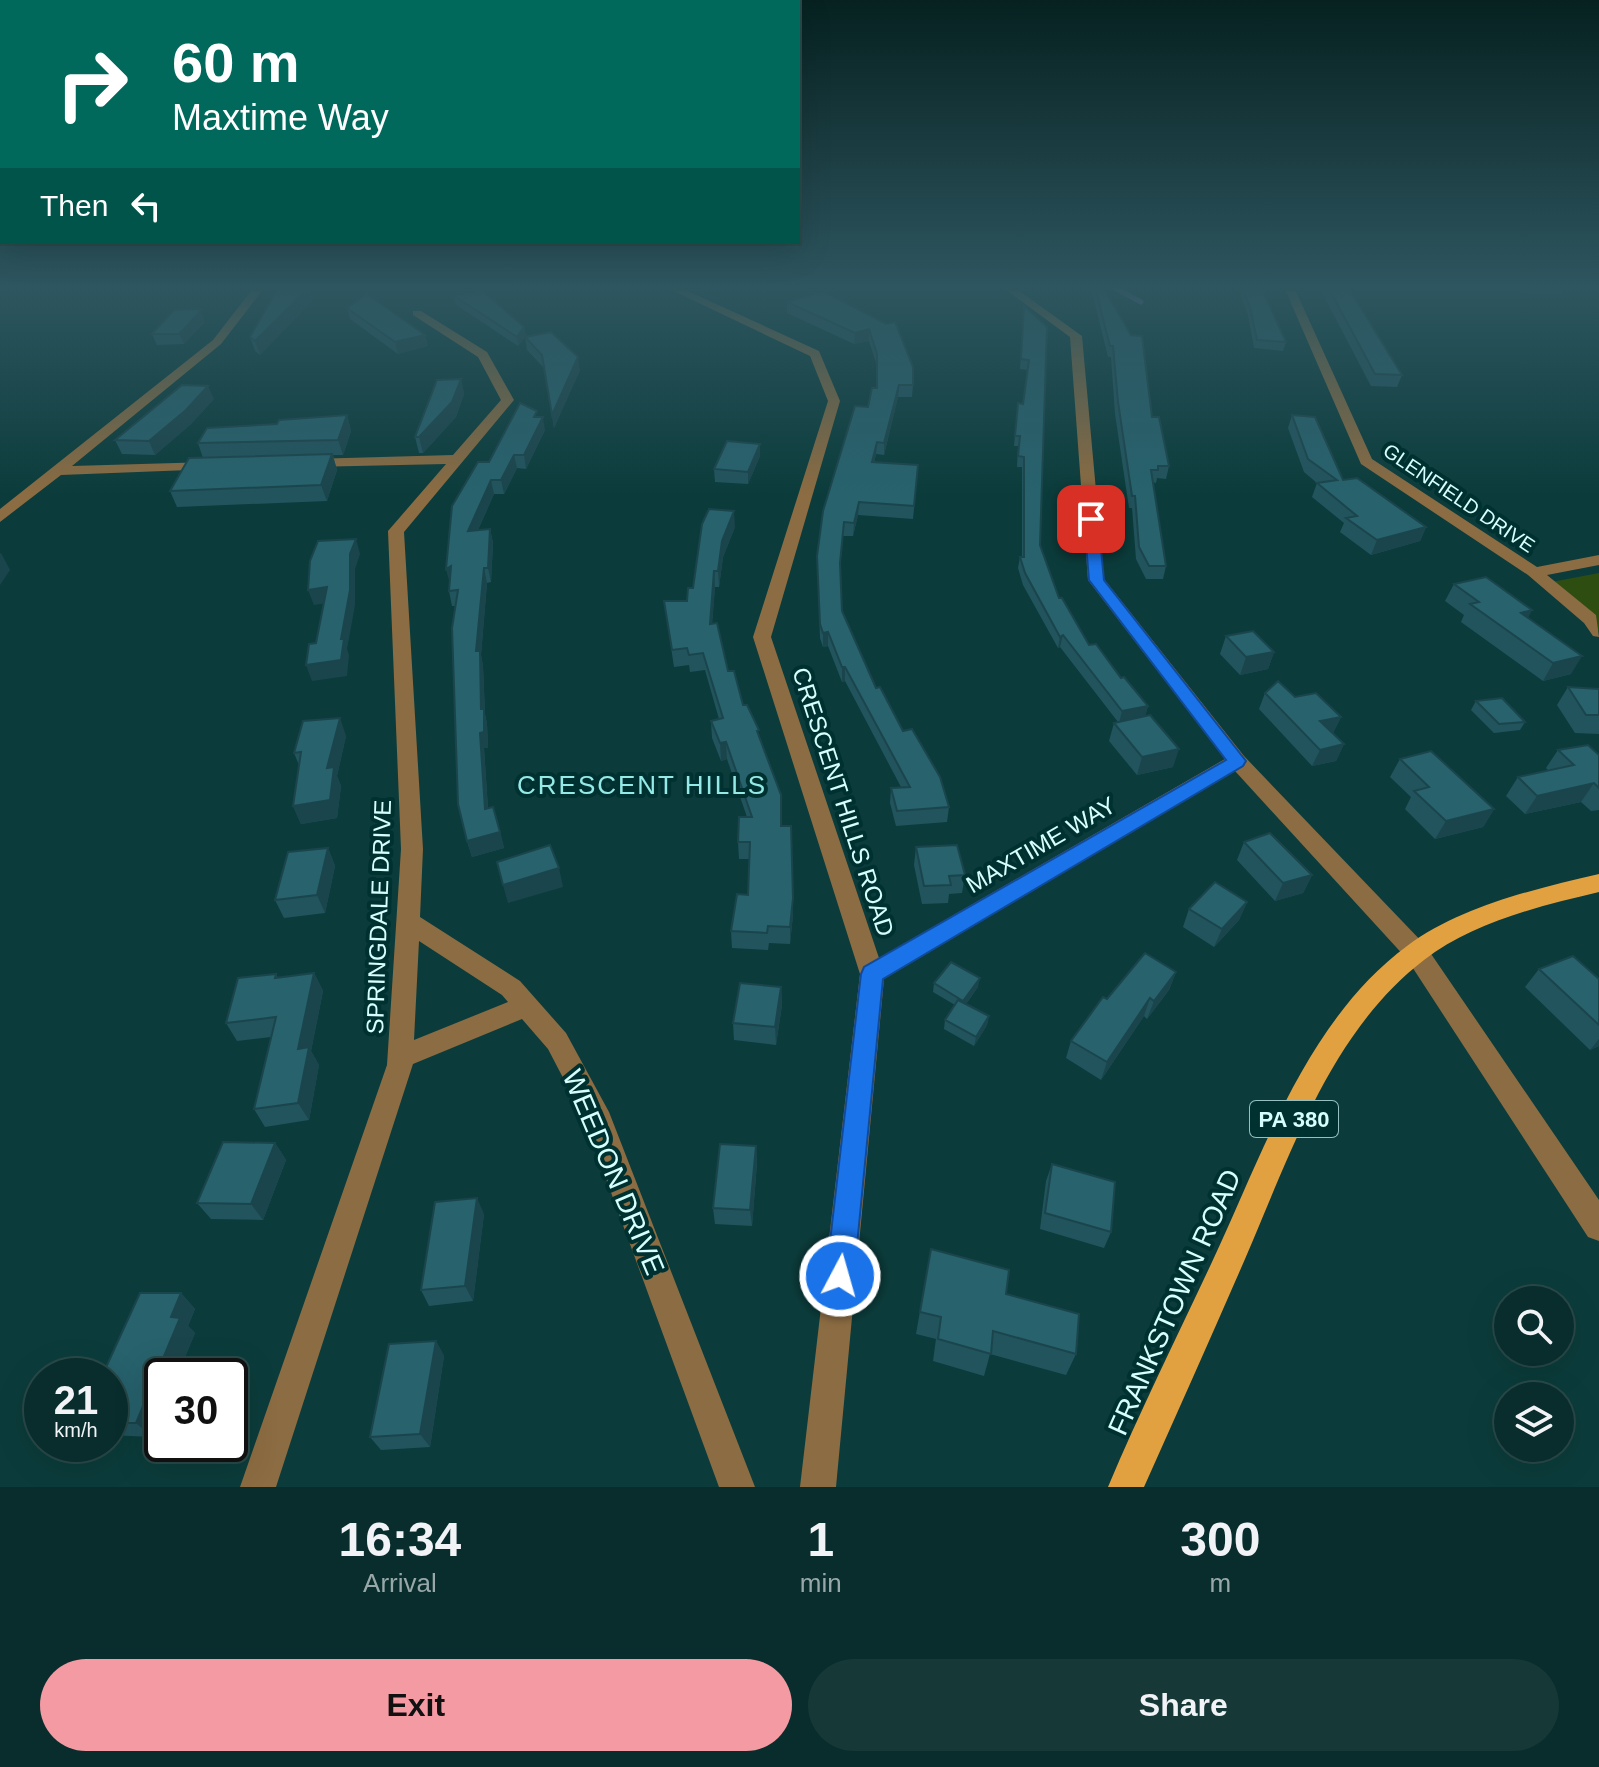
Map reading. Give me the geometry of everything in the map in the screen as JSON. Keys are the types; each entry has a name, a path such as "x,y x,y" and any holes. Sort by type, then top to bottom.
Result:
{"main road":[{"name":"FRANKSTOWN ROAD","path":"1126,1487 1277,1153 1326,1058 1370,997 1416,952 1484,920 1599,883"}],"street":[{"path":"0,517 199,356"},
{"name":"SPRINGDALE DRIVE","path":"258,1487 401,1057 412,849 396,531 508,400 484,356"},
{"name":"CRESCENT HILLS ROAD","path":"816,356 834,401 762,637 872,974 818,1487"},
{"path":"1078,356 1096,580 1237,761 1416,952 1599,1226"},
{"name":"GLENFIELD DRIVE","path":"1320,356 1366,461 1534,572 1590,619 1599,632"},
{"path":"288,464 460,459"},
{"path":"55,471 226,466"},
{"path":"1534,572 1599,560"},
{"name":"MAXTIME WAY","path":"872,974 1237,761"},
{"name":"WEEDON DRIVE","path":"406,920 511,988 557,1041 595,1112 737,1487"},
{"path":"401,1057 527,1006"}],"green space":[{"path":"1599,573 1599,632 1590,619 1546,583"}],"building":[{"path":"542,356 577,356 578,357 552,415"},
{"path":"877,356 909,356 913,367 913,385 899,385 884,443 877,442 872,462 918,465 914,506 859,502 854,523 844,522 840,563 842,611 876,688 880,687 903,731 912,729 940,777 949,807 897,811 891,788 910,787 845,667 842,667 828,632 823,633 820,624 817,556 823,511 855,406 868,407 872,388 877,388"},
{"path":"1021,356 1046,356 1040,545 1059,598 1062,598 1089,645 1096,644 1121,678 1124,677 1148,706 1122,711 1063,635 1060,637 1025,573 1020,557 1024,557 1024,457 1018,456 1020,436 1015,436 1018,403 1023,404 1029,360 1021,359"},
{"path":"1114,356 1145,356 1152,417 1159,417 1169,466 1151,470 1166,566 1149,566 1139,547 1135,496 1132,496"},
{"path":"1365,356 1391,356 1402,375 1375,374"},
{"path":"461,379 452,402 419,437 415,437 437,380"},
{"path":"182,385 208,386 186,410 149,441 115,440"},
{"path":"520,403 537,411 534,417 543,417 524,455 514,455 501,480 491,480 468,531 490,529 488,568 484,568 476,651 480,651 481,709 484,709 484,732 480,733 485,809 493,807 500,832 467,841 458,804 452,628 458,590 449,591 451,566 446,569 452,506 478,462 489,462"},
{"path":"347,415 338,440 198,443 207,428 277,424 279,420"},
{"path":"1292,415 1315,417 1343,480 1357,478 1426,527 1377,540 1346,518 1357,516 1317,483 1337,480 1308,459"},
{"path":"727,441 760,444 748,472 714,469"},
{"path":"332,454 321,485 170,491 189,458"},
{"path":"709,509 734,511 722,541 718,571 714,571 710,624 717,623 728,671 734,671 743,705 747,705 759,730 781,795 781,826 791,826 793,898 790,927 768,926 767,933 731,931 737,894 748,895 750,842 738,842 739,817 752,817 726,742 720,743 711,721 723,718 703,653 689,655 687,648 672,650 664,601 687,601 688,588 693,588 702,524"},
{"path":"356,539 350,554 350,590 341,639 344,639 341,660 306,665 309,644 316,643 327,587 308,590 310,561 318,541"},
{"path":"1486,577 1532,610 1521,613 1582,656 1553,663 1470,604 1479,602 1454,584"},
{"path":"1253,631 1274,652 1246,657 1226,636"},
{"path":"1278,681 1295,697 1316,693 1341,717 1320,721 1344,744 1320,750 1265,693"},
{"path":"1568,687 1599,689 1599,715 1586,715"},
{"path":"1502,698 1525,722 1499,724 1476,701"},
{"path":"1150,715 1179,749 1142,757 1114,723"},
{"path":"340,718 327,768 334,767 330,800 293,806 301,752 294,753 303,721"},
{"path":"1588,745 1599,755 1599,788 1594,783 1537,796 1518,777 1574,765 1558,750"},
{"path":"1431,751 1494,809 1446,821 1414,791 1429,787 1400,759"},
{"path":"1270,833 1312,875 1283,883 1244,842"},
{"path":"550,845 559,868 503,885 497,862"},
{"path":"957,845 965,875 949,876 951,885 924,886 916,847"},
{"path":"328,848 317,895 275,900 288,852"},
{"path":"1215,882 1247,902 1222,929 1189,909"},
{"path":"1145,953 1176,972 1154,1001 1150,998 1107,1062 1071,1041 1103,997 1107,999"},
{"path":"1573,956 1599,979 1599,1025 1539,969"},
{"path":"951,962 980,978 963,1001 934,983"},
{"path":"314,973 298,1049 309,1047 298,1103 254,1109 276,1017 226,1023 238,978 276,974 275,978"},
{"path":"740,983 781,987 775,1027 733,1023"},
{"path":"958,1000 989,1016 976,1037 945,1020"},
{"path":"223,1142 275,1143 251,1204 197,1203"},
{"path":"720,1144 756,1146 750,1210 713,1208"},
{"path":"1052,1164 1115,1182 1111,1232 1045,1213"},
{"path":"477,1198 465,1286 421,1290 435,1202"},
{"path":"931,1249 1009,1270 1006,1294 1079,1314 1076,1354 993,1331 991,1354 938,1339 941,1317 920,1312"},
{"path":"140,1293 181,1293 171,1317 180,1318 163,1358 144,1358 144,1404 136,1423 128,1423 128,1358 110,1358"},
{"path":"436,1341 420,1434 370,1437 389,1344"}],"district":[{"name":"CRESCENT HILLS","path":"642,785"}],"route":[{"path":"840,1276 872,974 1237,761 1096,580 1091,519"}]}
